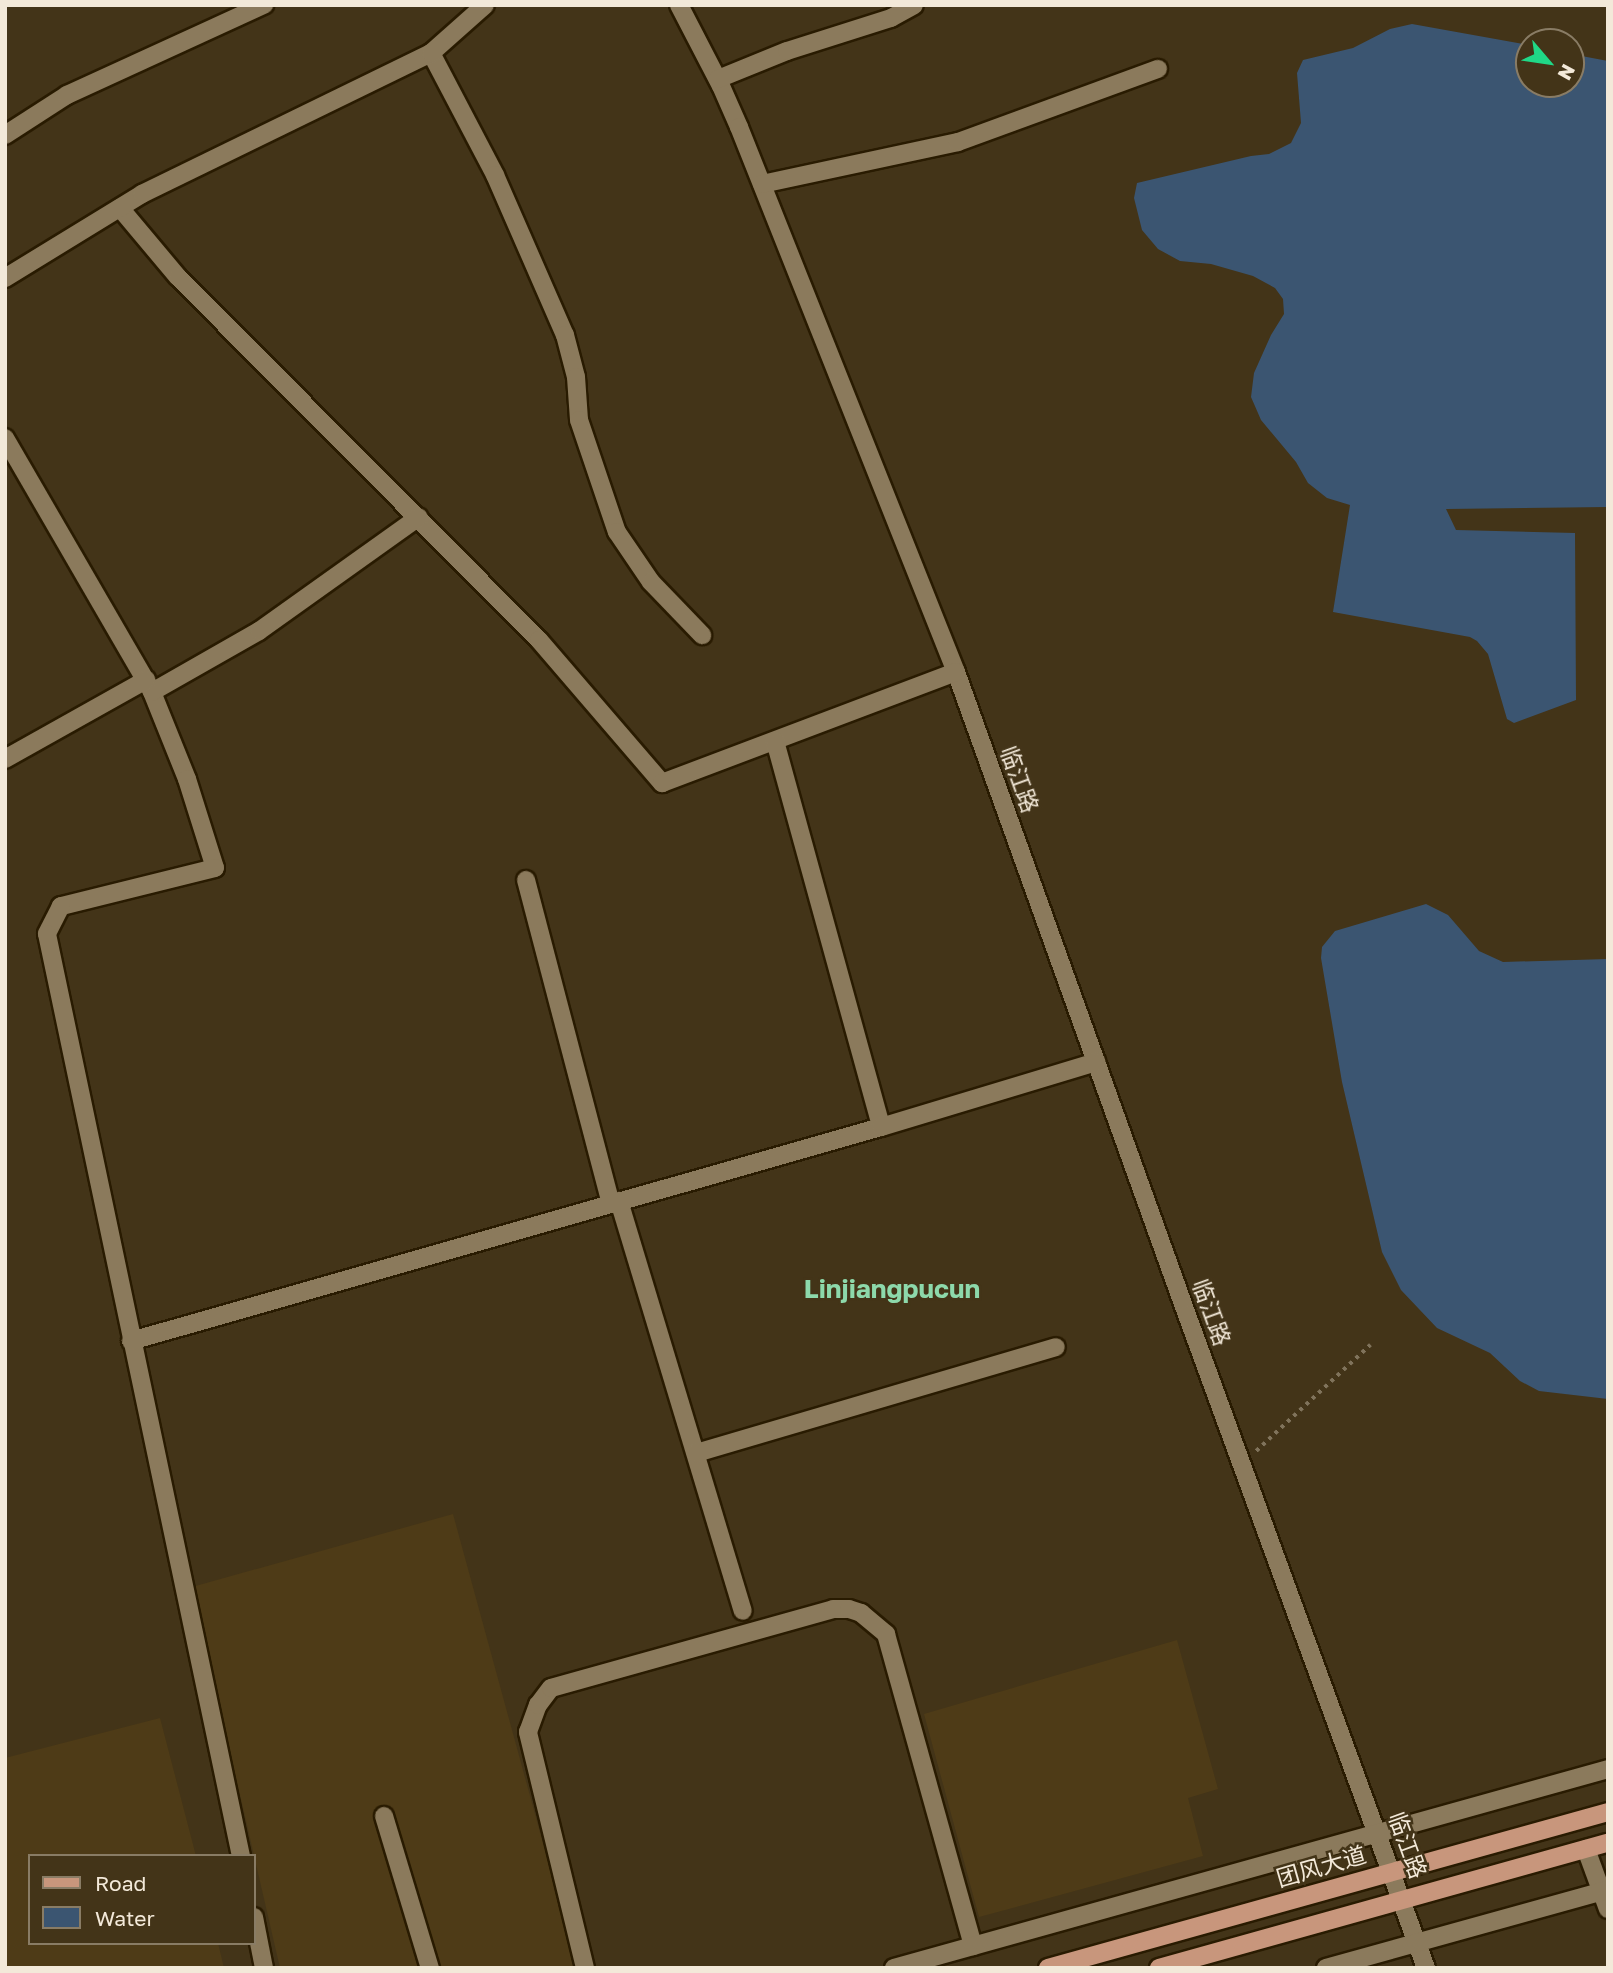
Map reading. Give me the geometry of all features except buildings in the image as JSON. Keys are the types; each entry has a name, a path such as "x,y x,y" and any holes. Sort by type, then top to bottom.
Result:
{"main road":[{"name":"团风大道","path":"1048,1968 1608,1812"},
{"path":"1159,1968 1608,1843"}],"street":[{"path":"5,135 67,95 264,5"},
{"path":"5,278 142,194 432,53 485,5"},
{"name":"临江路","path":"679,5 718,79 762,184 956,672 1426,1968"},
{"path":"718,79 787,51 891,18 914,5"},
{"path":"432,53 495,175 565,335 576,377 579,420 617,532 651,582 702,635"},
{"path":"762,184 958,142 1158,69"},
{"path":"120,208 178,277 539,640 662,783 956,672"},
{"path":"5,438 149,686 187,779 215,868 61,906 47,934 241,1854"},
{"path":"5,759 259,631 419,517"},
{"path":"775,741 881,1127"},
{"path":"526,880 615,1202 696,1453 743,1611"},
{"path":"131,1341 881,1127 1096,1062"},
{"path":"696,1453 1056,1347"},
{"path":"585,1968 528,1732 538,1704 551,1688 833,1609 849,1609 861,1613 886,1634 973,1946"},
{"path":"894,1968 1608,1769"},
{"path":"384,1816 429,1968"},
{"path":"1586,1849 1604,1891 1608,1909"},
{"path":"1326,1968 1604,1891"},
{"path":"256,1927 264,1968"}],"path":[{"path":"1241,1461 1266,1443 1370,1346"}],"shaded area":[{"path":"453,1514 577,1968 280,1968 256,1854 254,1854 192,1587"},
{"path":"1177,1640 1218,1789 1188,1798 1203,1856 979,1917 924,1714"},
{"path":"160,1718 195,1854 28,1854 28,1945 218,1945 224,1968 5,1968 5,1758"}],"water":[{"path":"1412,24 1515,42 1515,98 1585,98 1585,57 1608,61 1608,507 1446,509 1456,530 1575,533 1576,700 1514,723 1507,719 1488,654 1477,641 1470,637 1333,612 1350,505 1327,498 1308,483 1296,462 1261,420 1251,397 1254,373 1284,314 1283,299 1275,288 1253,276 1211,264 1180,261 1158,249 1142,230 1134,198 1137,183 1269,154 1291,143 1301,123 1297,73 1303,60 1353,48 1390,29"},
{"path":"1426,904 1448,915 1479,951 1503,962 1608,959 1608,1399 1539,1391 1520,1381 1490,1353 1437,1328 1401,1290 1382,1252 1342,1082 1321,958 1322,947 1335,931"}],"district":[{"name":"Linjiangpucun","path":"892,1289"}]}
